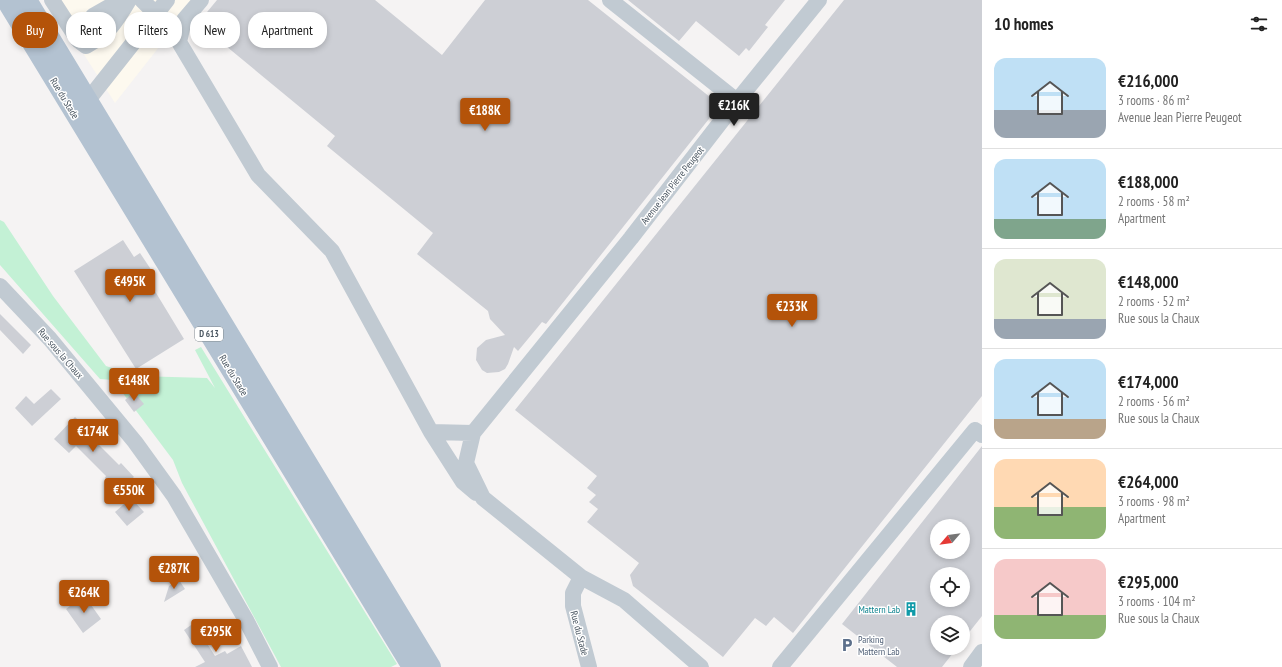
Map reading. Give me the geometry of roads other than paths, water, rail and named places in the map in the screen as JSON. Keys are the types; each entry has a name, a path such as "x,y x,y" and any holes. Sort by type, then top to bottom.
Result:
{"main road":[{"name":"Rue du Stade","path":"6,0 412,667"},
{"name":"Rue du Stade","path":"28,0 431,667"}],"street":[{"path":"52,0 66,22"},
{"path":"100,12 121,0"},
{"path":"116,23 129,0"},
{"path":"142,0 154,12"},
{"path":"158,12 167,0"},
{"path":"201,0 184,20 179,42 258,174 332,251 431,432 463,482 581,577 624,600 700,667"},
{"path":"610,0 737,101"},
{"name":"Avenue Jean Pierre Peugeot","path":"473,433 631,238 737,101 819,0"},
{"path":"88,100 129,48"},
{"name":"Rue sous la Chaux","path":"0,286 50,339 136,442 165,484 246,620 270,667"},
{"path":"780,667 975,430 982,435"},
{"path":"431,432 473,433 466,463 482,498"},
{"name":"Rue du Stade","path":"581,577 572,593 573,606 589,667"},
{"path":"971,667 982,652"}],"place":[{"name":"Mattern Lab","path":"911,609"},
{"name":"Parking Mattern Lab","path":"847,645"}]}
